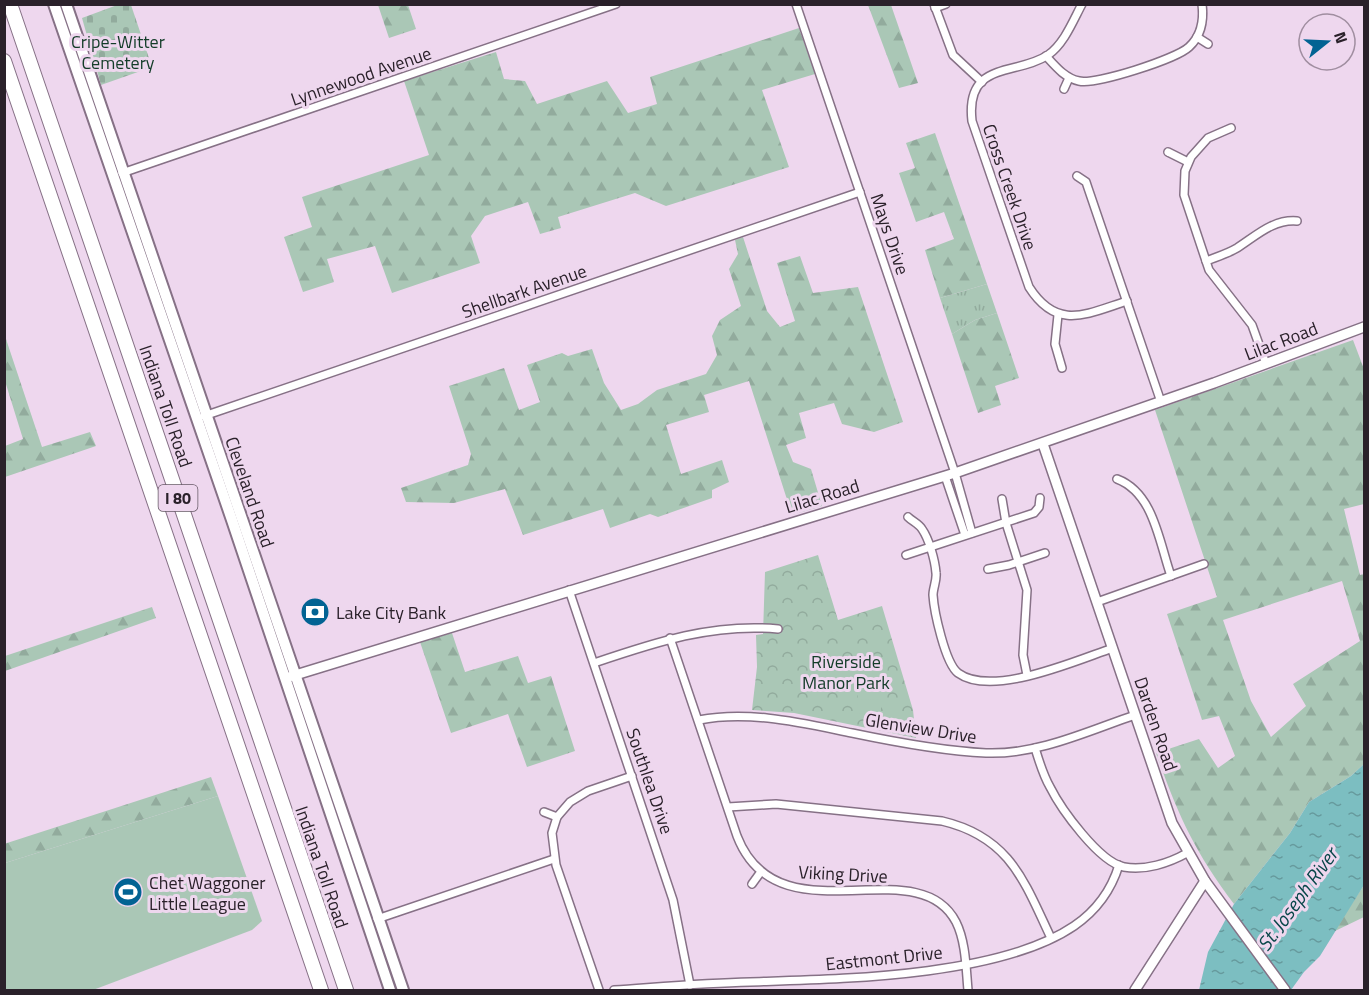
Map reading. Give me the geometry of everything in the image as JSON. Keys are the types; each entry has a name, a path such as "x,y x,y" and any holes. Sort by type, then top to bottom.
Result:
{"highway":[{"name":"Indiana Toll Road","path":"10,4 346,990"},
{"name":"I 80","path":"4,61 321,990"}],"main road":[{"name":"Cleveland Road","path":"54,4 119,174"},
{"name":"Cleveland Road","path":"66,4 119,174 202,417 295,675 403,990"},
{"name":"Cleveland Road","path":"202,417 283,678 390,990"}],"street":[{"name":"Lynnewood Avenue","path":"119,174 616,4"},
{"name":"Mays Drive","path":"796,4 860,192 969,534"},
{"path":"946,4 934,6 953,55 982,82 998,71 1046,56 1061,42 1082,4"},
{"path":"1046,56 1070,78 1086,82 1102,80 1181,52 1197,37 1201,27 1202,4"},
{"path":"1197,37 1208,44"},
{"path":"1064,89 1070,78"},
{"name":"Cross Creek Drive","path":"982,82 972,105 974,126 1029,287 1045,308 1058,315"},
{"path":"1231,128 1203,143 1188,162 1184,195 1206,261 1215,280 1252,325 1266,364"},
{"path":"1168,152 1188,162"},
{"path":"1077,176 1086,182 1161,402"},
{"name":"Shellbark Avenue","path":"202,417 860,192"},
{"path":"1206,261 1232,251 1266,228 1286,221 1297,221"},
{"path":"1062,368 1055,344 1058,315 1082,315 1127,301"},
{"name":"Lilac Road","path":"283,678 1043,444 1365,327"},
{"name":"Darden Road","path":"1043,444 1172,823 1205,881 1285,990"},
{"path":"1117,479 1133,487 1143,498 1170,576"},
{"path":"906,555 1034,513 1039,507 1040,498"},
{"path":"1002,499 1006,523 1020,561 1027,590 1023,645 1028,675"},
{"path":"908,517 922,529 929,548 937,574 933,592 935,609 953,668 966,677 980,680 1006,680 1113,648"},
{"path":"988,569 1045,553"},
{"path":"1097,602 1204,564"},
{"name":"Southlea Drive","path":"570,590 673,900 690,985"},
{"path":"594,663 670,638 719,628 778,629"},
{"name":"Viking Drive","path":"670,638 743,850 760,873 779,884 797,888 908,892 931,898 944,906 956,922 968,990"},
{"name":"Glenview Drive","path":"699,720 777,719 887,739 987,753 1035,748 1135,715"},
{"path":"1035,748 1044,775 1058,800 1095,848 1119,865 1150,867 1187,853"},
{"path":"599,990 554,859 552,832 557,817 578,796 632,776"},
{"path":"728,807 776,804 942,821 968,829 991,842 1011,861 1022,876 1051,938"},
{"path":"544,812 557,817"},
{"path":"366,923 554,859"},
{"name":"Eastmont Drive","path":"614,990 862,978 965,964 1008,954 1074,927 1095,909 1111,886 1119,865"},
{"path":"752,884 760,873"},
{"path":"1135,990 1205,881"}],"green space":[{"name":"Cripe-Witter Cemetery","path":"120,4 131,5 152,67 101,85 82,18"},
{"path":"378,5 408,5 416,29 389,38"},
{"path":"868,5 891,5 918,83 899,88"},
{"path":"799,28 815,74 762,90 789,167 666,206 635,193 558,217 561,228 540,234 528,202 485,216 471,236 480,263 392,293 375,246 327,259 334,282 303,292 284,237 312,227 302,197 429,155 404,81 496,52 504,79 525,81 537,104 607,81 628,113 657,104 650,77"},
{"path":"935,133 987,284 940,298 925,250 954,239 944,212 916,222 899,173 915,168 906,143"},
{"path":"743,237 767,311 780,327 795,321 777,263 800,256 813,293 858,287 903,422 874,432 842,424 834,403 799,413 806,438 786,445 793,462 811,469 822,506 792,515 749,381 704,395 709,412 666,425 681,474 722,460 729,482 712,490 712,498 658,517 650,514 610,528 603,509 523,535 505,489 454,503 406,502 401,488 468,465 471,454 449,386 504,368 519,410 540,402 527,365 562,353 568,356 592,349 604,383 621,410 638,404 657,390 706,374 717,355 712,336 720,320 741,306 729,269 738,254 735,240"},
{"path":"987,284 997,313 975,320 952,334 940,298"},
{"path":"997,313 1019,378 995,386 1001,405 978,413 952,334 975,320"},
{"path":"4,333 42,447 90,432 96,446 5,477 5,446 23,439 5,381"},
{"path":"1353,340 1364,369 1364,504 1344,509 1360,575 1364,574 1364,764 1351,776 1309,802 1290,833 1234,904 1208,867 1188,832 1156,753 1199,739 1218,768 1235,756 1219,716 1202,720 1167,614 1217,597 1155,410","holes":["1342,581 1360,641 1293,684 1306,706 1271,737 1251,701 1223,620"]},
{"name":"Riverside Manor Park","path":"818,555 838,620 882,606 913,710 916,738 794,713 752,710 757,667 756,635 763,634 765,572"},
{"path":"152,607 156,618 5,671 5,656"},
{"path":"452,633 465,672 518,656 528,683 551,676 575,751 527,767 508,714 451,733 420,642"},
{"path":"873,658 888,659 887,675 873,675"},
{"path":"858,688 881,689 881,700 858,699"},
{"path":"858,703 881,703 881,714 857,713"},
{"path":"211,777 218,796 5,863 4,844"},
{"name":"Chet Waggoner Little League","path":"218,796 262,921 252,930 93,990 5,990 5,863"},
{"path":"1364,885 1364,917 1333,932"}],"water":[{"name":"St. Joseph River","path":"1364,764 1364,885 1320,956 1291,990 1199,990 1208,952 1234,904 1290,833 1309,802 1351,776"}],"place":[{"name":"Lake City Bank","path":"315,612"},
{"name":"Chet Waggoner Little League","path":"128,892"}]}
